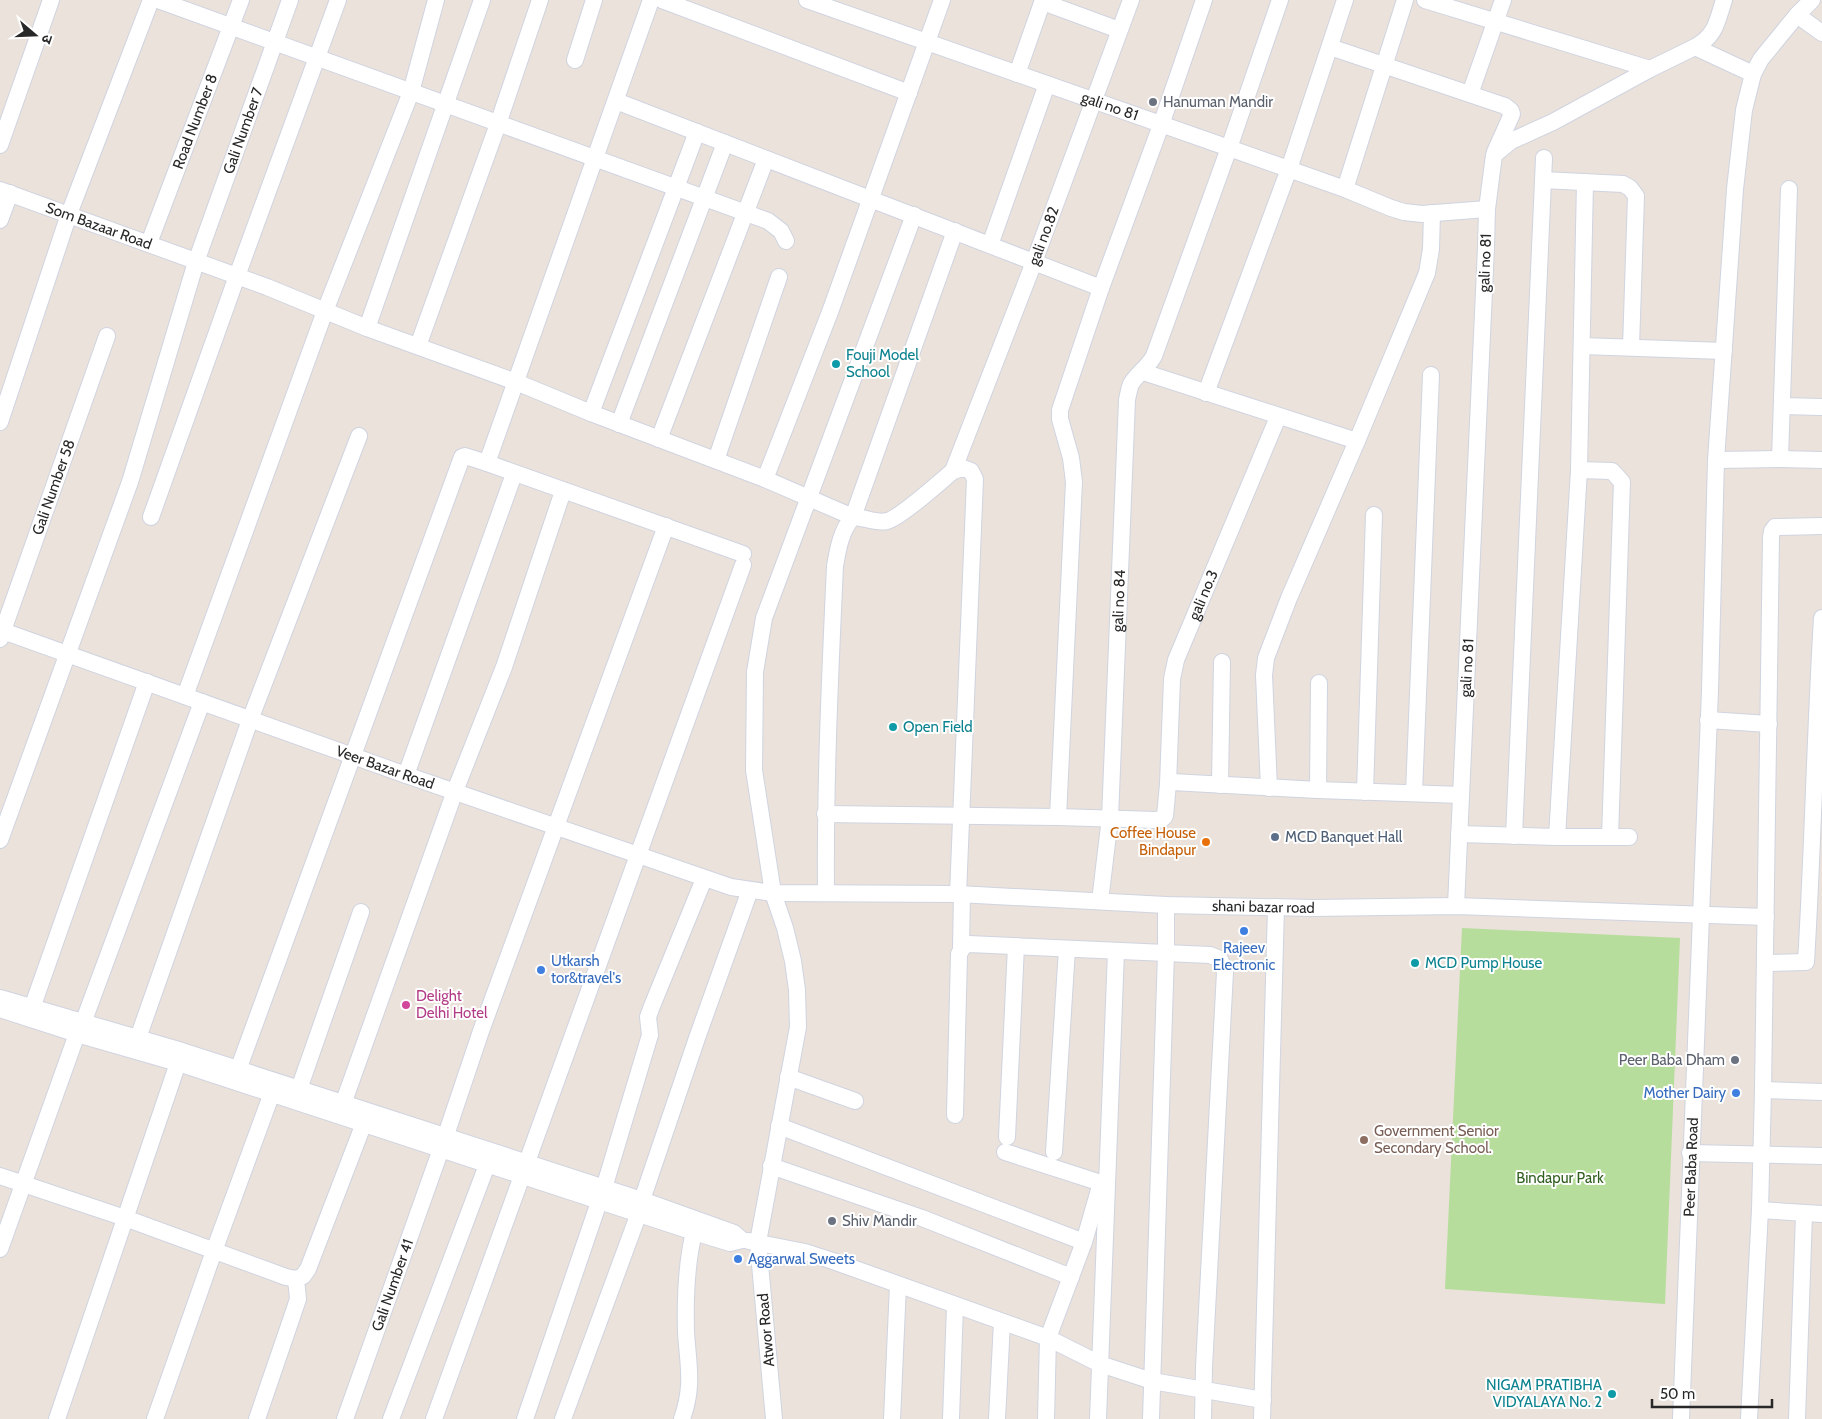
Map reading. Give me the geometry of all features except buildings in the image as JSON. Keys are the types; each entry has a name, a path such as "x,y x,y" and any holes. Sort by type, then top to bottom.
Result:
{"street":[{"path":"0,145 51,0"},
{"path":"0,422 69,214 151,0"},
{"path":"158,0 595,160 768,221 781,231 786,240"},
{"name":"Road Number 8","path":"149,243 241,0"},
{"name":"Gali Number 7","path":"0,840 130,482 196,262 290,0"},
{"path":"152,517 236,276 338,0"},
{"path":"185,696 325,311 411,92 436,0"},
{"path":"367,328 482,0"},
{"path":"418,346 498,124 540,0"},
{"path":"575,60 594,0"},
{"path":"487,463 651,0"},
{"path":"662,0 909,93"},
{"name":"gali no 81","path":"807,0 1093,99 1404,212 1432,213 1487,209 1486,267 1456,906"},
{"path":"765,478 830,312 942,0"},
{"name":"gali no.82","path":"953,471 1034,262 1131,0"},
{"path":"1058,816 1074,482 1071,458 1060,419 1060,410 1101,288 1161,125 1204,0"},
{"name":"gali no 84","path":"1100,901 1110,818 1127,400 1137,378 1154,356 1280,0"},
{"path":"1206,393 1289,170 1344,0"},
{"path":"1345,189 1405,0"},
{"path":"1425,0 1650,70"},
{"path":"1470,94 1503,0"},
{"path":"1494,155 1511,142 1704,42 1712,33 1724,0"},
{"name":"Peer Baba Road","path":"1681,1419 1716,460 1736,179 1744,110 1753,74 1760,59 1812,0"},
{"path":"1017,74 1043,1 1119,30"},
{"path":"1797,15 1822,33"},
{"path":"1330,47 1505,106 1511,111 1510,119 1494,155 1487,209"},
{"path":"1695,47 1753,74"},
{"path":"990,245 1047,84"},
{"path":"616,101 1101,288"},
{"path":"591,413 697,132"},
{"path":"619,424 725,143"},
{"path":"1514,836 1544,158"},
{"path":"659,439 766,159"},
{"path":"1543,180 1623,184 1630,188 1636,196 1632,347"},
{"path":"1557,837 1579,470 1585,182"},
{"path":"1780,459 1789,189"},
{"path":"0,220 5,191"},
{"name":"Som Bazaar Road","path":"5,191 149,243 367,328 516,382 619,424 765,478 852,517 862,517 880,522 895,518 953,471"},
{"path":"1270,788 1264,675 1266,658 1289,598 1427,273 1431,249 1432,213"},
{"name":"Atwor Road","path":"774,1419 750,1241 772,1166 798,1027 797,990 793,961 785,928 773,893 754,770 753,715 755,672 764,618 914,215"},
{"path":"826,892 825,814 835,566 844,531 852,517 955,231"},
{"path":"716,460 779,277"},
{"name":"Gali Number 58","path":"1,633 107,336"},
{"path":"1582,346 1724,351"},
{"path":"1414,793 1431,375"},
{"path":"1137,378 1206,393 1357,441"},
{"path":"1782,406 1822,408"},
{"name":"gali no.3","path":"1110,818 1162,819 1166,810 1172,679 1176,660 1278,417"},
{"path":"138,1038 250,720 359,436"},
{"path":"238,1070 462,457 465,456 487,463 666,526 743,559 638,856 434,1419"},
{"path":"1716,460 1822,460"},
{"path":"953,471 963,468 971,471 975,479 962,815 961,948 959,954 955,1114"},
{"path":"1579,470 1612,471 1622,482 1610,837"},
{"path":"406,775 514,474"},
{"path":"343,1104 456,791 504,667 564,491"},
{"path":"1365,792 1374,515"},
{"name":"Gali Number 41","path":"345,1419 443,1144 480,1031 666,526"},
{"path":"1749,1419 1760,1210 1772,531 1775,526 1822,526"},
{"path":"1765,964 1806,962 1813,851 1822,618"},
{"name":"Veer Bazar Road","path":"1,633 147,682 704,879 731,887 773,893 826,892"},
{"path":"1220,785 1222,662"},
{"path":"32,1008 147,682"},
{"path":"1318,790 1319,683"},
{"path":"0,1249 80,1028 202,702"},
{"path":"1708,720 1769,724"},
{"path":"1168,784 1176,782 1365,792 1461,794"},
{"path":"825,814 1110,818"},
{"path":"1459,834 1629,837"},
{"path":"525,1419 601,1195 650,1035 648,1017 704,879"},
{"path":"563,1419 640,1207 697,1038 750,890"},
{"name":"shani bazar road","path":"826,892 960,894 1166,904 1276,907 1456,906 1766,917"},
{"path":"1151,1419 1166,904"},
{"path":"1262,1419 1276,907"},
{"path":"299,1089 361,912"},
{"path":"961,948 969,944 1066,948 1210,955 1220,959 1225,972 1203,1419"},
{"path":"1016,946 1006,1145 1101,1183 1084,1242 1048,1338 1046,1419"},
{"path":"1054,1152 1066,948"},
{"path":"1098,1419 1116,951"},
{"path":"0,998 32,1008 80,1028 178,1063 364,1123 443,1144 640,1207 734,1233 750,1241 805,1252 1048,1338 1100,1364 1152,1381 1263,1400"},
{"path":"0,1009 80,1028 138,1038 343,1104 443,1144 487,1165 523,1169"},
{"path":"57,1419 178,1063"},
{"path":"788,1077 855,1101"},
{"path":"1763,1090 1822,1092"},
{"path":"155,1419 272,1093"},
{"path":"0,1176 125,1218 260,1269 296,1279 303,1276 308,1269 364,1123"},
{"path":"779,1126 1084,1242"},
{"path":"1690,1153 1822,1156"},
{"path":"391,1419 487,1165"},
{"path":"772,1166 922,1218 1071,1276"},
{"path":"640,1207 694,1232 730,1243 750,1241"},
{"path":"1760,1210 1822,1214"},
{"path":"1797,1419 1804,1214"},
{"path":"682,1419 689,1392 686,1282 688,1256 694,1232"},
{"path":"257,1419 298,1299 296,1279"},
{"path":"892,1419 898,1286"},
{"path":"951,1419 956,1306"},
{"path":"997,1419 1002,1322"}],"green space":[{"name":"Bindapur Park","path":"1462,928 1680,938 1665,1304 1445,1289"}],"place":[{"name":"Hanuman Mandir","path":"1153,102"},
{"name":"Fouji Model School","path":"836,364"},
{"name":"Open Field","path":"893,727"},
{"name":"MCD Banquet Hall","path":"1275,837"},
{"name":"Coffee House Bindapur","path":"1206,842"},
{"name":"Rajeev Electronic","path":"1244,931"},
{"name":"MCD Pump House","path":"1415,963"},
{"name":"Utkarsh tor&travel's","path":"541,970"},
{"name":"Delight Delhi Hotel","path":"406,1005"},
{"name":"Peer Baba Dham","path":"1735,1060"},
{"name":"Mother Dairy","path":"1736,1093"},
{"name":"Government Senior Secondary School.","path":"1364,1140"},
{"name":"Shiv Mandir","path":"832,1221"},
{"name":"Aggarwal Sweets","path":"738,1259"},
{"name":"NIGAM PRATIBHA VIDYALAYA No. 2","path":"1612,1394"}]}
